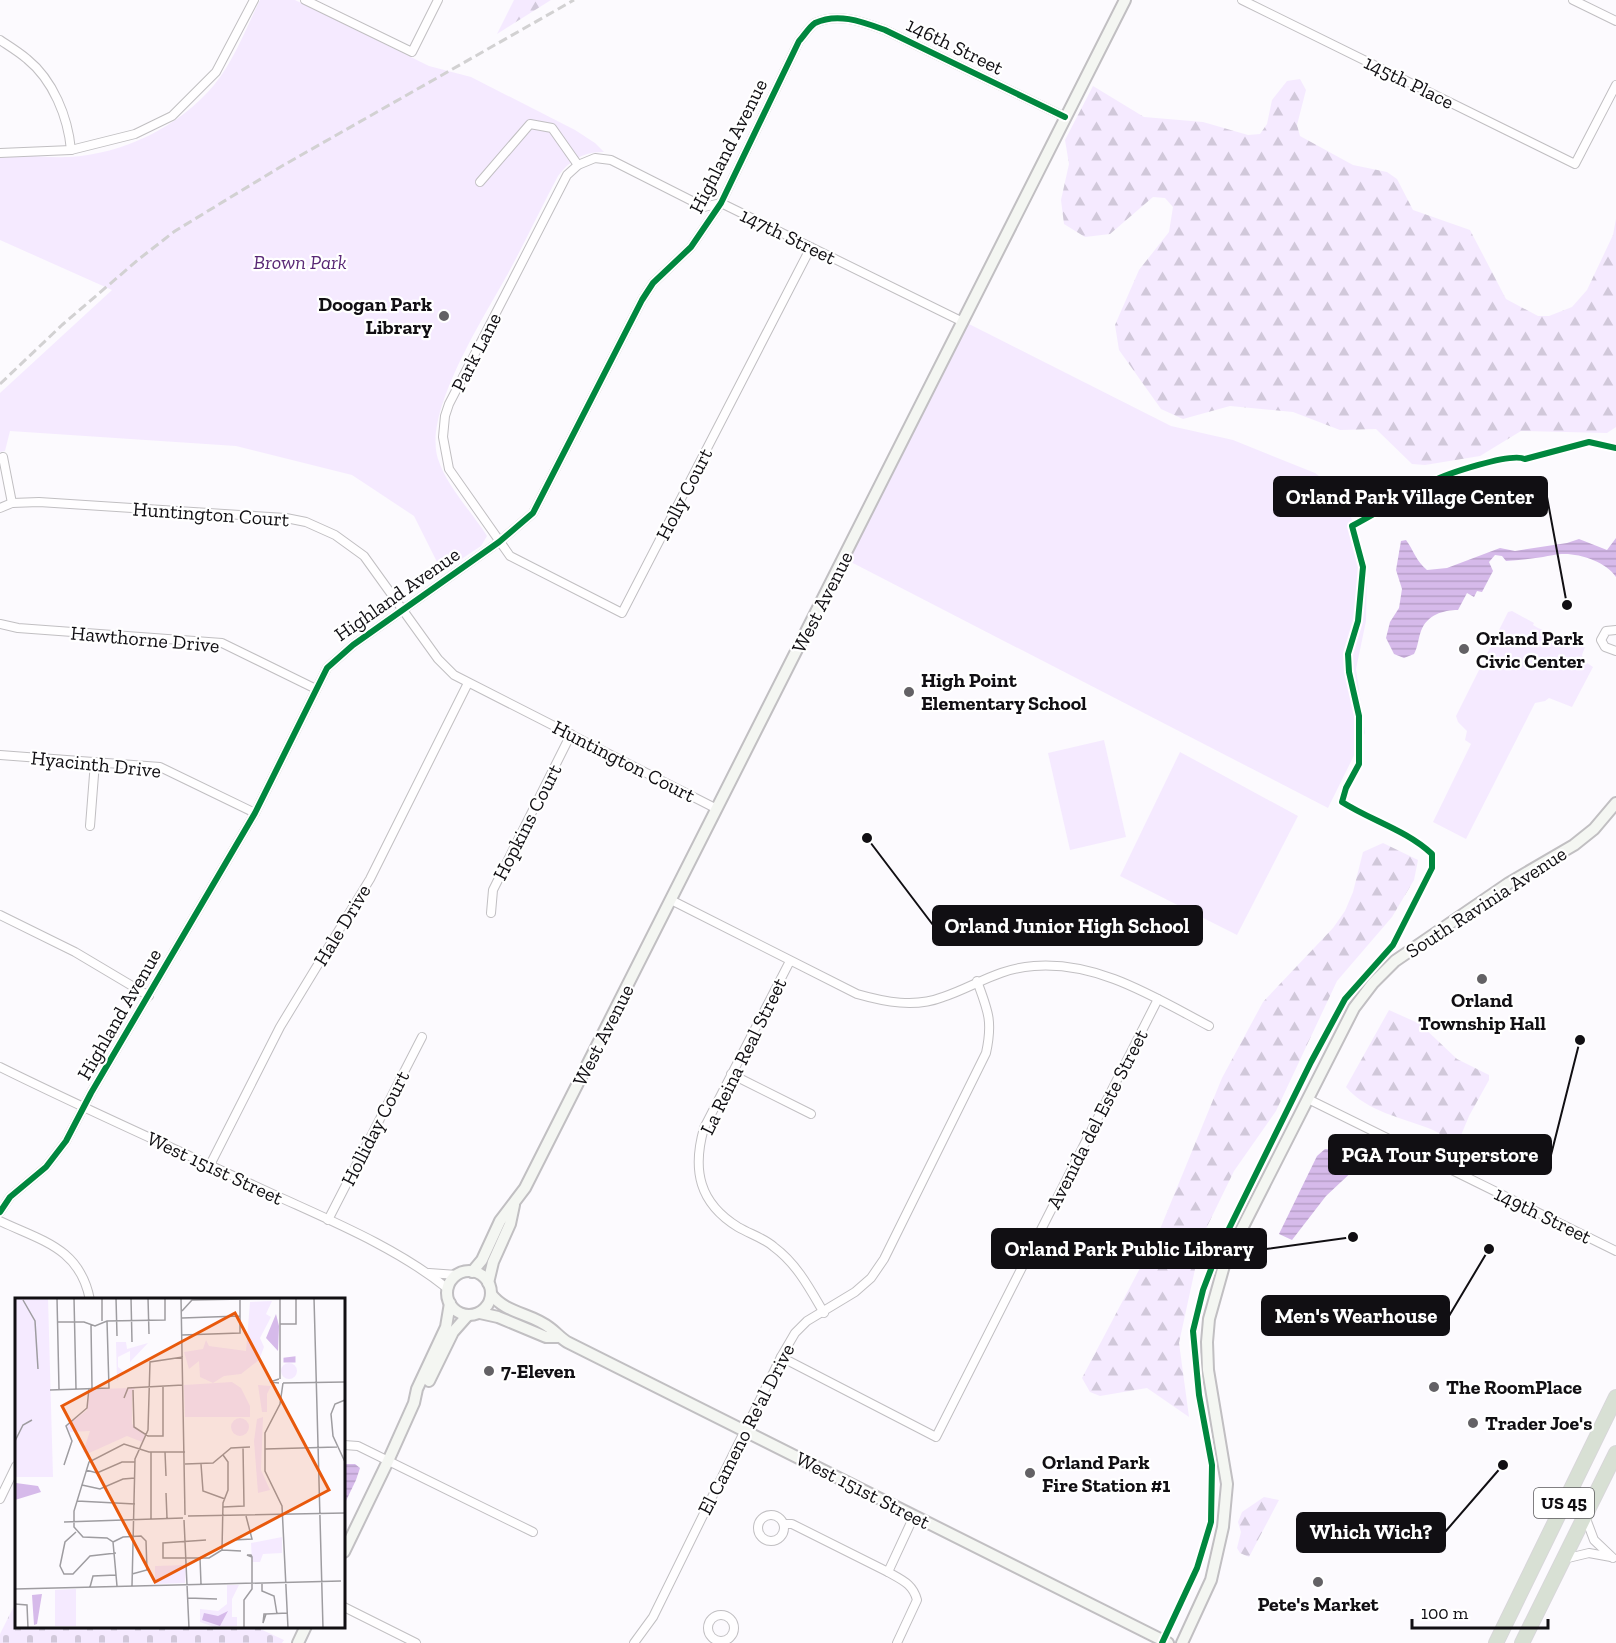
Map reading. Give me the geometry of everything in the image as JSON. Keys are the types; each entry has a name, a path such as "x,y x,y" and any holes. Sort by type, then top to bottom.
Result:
{"highway":[{"name":"US 45","path":"1496,1643 1616,1397"},
{"name":"US 45","path":"1522,1643 1616,1452"}],"street":[{"path":"0,153 71,150 135,134 172,116 216,72 254,0"},
{"path":"305,0 412,52 438,0"},
{"name":"West Avenue","path":"472,1272 482,1260 500,1221 525,1188 1125,0"},
{"name":"145th Place","path":"1242,0 1575,164 1616,85"},
{"path":"1573,0 1616,21"},
{"name":"146th Street","path":"800,41 813,24 833,18 858,20 885,30 1065,117"},
{"path":"0,40 29,60 50,86 66,120 71,150"},
{"name":"Highland Avenue","path":"0,1212 10,1197 46,1167 66,1141 255,813 327,668 339,656 499,542 533,513 653,283 691,247 721,202 800,41"},
{"path":"480,182 530,124 552,128 578,165"},
{"name":"147th Street","path":"578,165 595,158 611,160 704,207 721,202 963,322"},
{"name":"Park Lane","path":"499,542 449,469 443,437 445,416 457,387 537,231 567,175 578,165"},
{"name":"Holly Court","path":"499,542 510,556 622,613 811,247"},
{"path":"3,457 12,503"},
{"name":"Huntington Court","path":"0,508 12,503 39,502 286,518 306,522 335,535 364,556 446,668 468,682 717,809"},
{"name":"Hawthorne Drive","path":"0,624 18,628 222,643 316,689"},
{"path":"1616,630 1606,631 1601,640 1605,647 1616,651"},
{"name":"Hale Drive","path":"210,1164 280,1028 370,879 468,682"},
{"name":"Hopkins Court","path":"490,913 493,890 571,734"},
{"name":"Hyacinth Drive","path":"0,755 159,767 255,813"},
{"path":"90,826 95,762"},
{"name":"South Ravinia Avenue","path":"1182,1643 1211,1580 1223,1527 1227,1484 1208,1370 1209,1319 1225,1262 1353,1008 1395,961 1509,883 1574,845 1594,829 1616,803"},
{"path":"671,900 857,994 881,1001 906,1003 942,998 1004,971 1032,966 1064,965 1092,971 1125,983 1209,1026"},
{"path":"0,915 75,952 148,996"},
{"name":"La Reina Real Street","path":"790,961 704,1128 697,1163 700,1181 709,1203 722,1215 773,1245 789,1260 803,1277 824,1312"},
{"name":"El Cameno Re'al Drive","path":"633,1643 653,1617 744,1431 795,1334 807,1321 855,1292 872,1278 884,1259 986,1053 990,1035 990,1016 977,981"},
{"name":"Avenida del Este Street","path":"781,1358 936,1437 1158,999"},
{"name":"Holliday Court","path":"328,1220 422,1037"},
{"name":"West 151st Street","path":"0,1068 328,1220 428,1273 448,1289"},
{"path":"731,1074 811,1114"},
{"name":"149th Street","path":"1308,1099 1616,1251"},
{"name":"West Avenue","path":"490,1288 493,1262 510,1224 515,1201"},
{"path":"0,1221 69,1256 78,1268 90,1298"},
{"path":"345,1550 388,1461 414,1403 417,1389 446,1327 450,1303 448,1289 450,1283 457,1275 472,1272 478,1274 490,1288 488,1305 480,1313 468,1315 454,1309 450,1303"},
{"name":"West 151st Street","path":"428,1273 457,1275"},
{"name":"West 151st Street","path":"490,1288 502,1306 550,1328 558,1337 1168,1643"},
{"name":"West 151st Street","path":"480,1313 501,1318 546,1337 558,1337"},
{"path":"414,1403 423,1392 453,1332 468,1315"},
{"path":"345,1445 358,1446 534,1532"},
{"path":"0,1499 15,1468"},
{"path":"888,1572 914,1516"},
{"path":"1564,1559 1589,1554 1613,1558 1594,1540 1585,1516"},
{"path":"784,1524 792,1524 909,1583 915,1591 917,1600 897,1643"},
{"path":"345,1608 416,1643"},
{"path":"298,1643 305,1628"}],"green space":[{"name":"Brown Park","path":"260,0 295,0 429,66 471,77 575,130 604,152 590,153 578,158 558,176 512,266 474,333 448,388 436,438 438,459 454,489 487,536 481,546 442,572 414,516 352,475 236,446 10,431 5,451 0,452 0,393 112,290 0,240 0,156 89,155 149,136 184,114 214,85 234,55"},
{"path":"514,0 551,0 497,34"},
{"path":"1300,79 1306,90 1297,125 1300,136 1353,165 1387,172 1397,179 1413,210 1470,230 1506,299 1538,316 1549,316 1572,307 1587,290 1613,235 1616,219 1616,427 1607,433 1521,431 1480,456 1425,465 1412,464 1376,429 1340,430 1293,412 1230,406 1183,419 1161,409 1119,350 1115,325 1139,270 1169,232 1173,207 1165,198 1153,197 1110,234 1085,237 1064,224 1061,200 1069,164 1065,140 1093,86 1144,117 1203,122 1248,135 1260,134 1267,124 1272,100 1287,81"},
{"path":"967,323 1171,426 1233,440 1315,473 1327,482 1357,527 1367,567 1366,621 1356,669 1365,733 1328,808 849,561"},
{"path":"1512,611 1534,623 1533,625 1538,628 1585,647 1582,655 1584,661 1593,667 1572,707 1549,698 1535,703 1466,839 1433,822 1471,744 1465,740 1467,731 1458,722 1456,716 1508,612"},
{"path":"1104,740 1126,837 1070,850 1048,753"},
{"path":"1180,752 1298,816 1237,935 1120,876"},
{"path":"1383,843 1418,860 1414,880 1392,917 1337,981 1276,1111 1234,1171 1202,1237 1179,1343 1189,1417 1147,1388 1100,1396 1090,1392 1082,1378 1158,1234 1222,1078 1263,1002 1333,928 1345,911 1353,892 1363,852"},
{"path":"1389,1010 1420,1024 1457,1059 1489,1075 1489,1080 1469,1116 1457,1145 1433,1130 1364,1103 1346,1087"},
{"path":"1264,1497 1279,1500 1249,1557 1240,1553 1237,1548 1241,1532 1238,1522 1242,1512"},
{"path":"15,1604 15,1628 258,1628 284,1640 282,1643 0,1643 0,1634"}],"shaded area":[{"path":"1616,538 1616,577 1599,563 1576,555 1560,554 1506,561 1502,556 1495,555 1489,562 1493,571 1482,592 1477,591 1474,597 1467,593 1458,610 1441,612 1431,617 1421,631 1414,654 1404,658 1394,654 1386,638 1390,622 1399,608 1402,589 1396,570 1401,541 1406,540 1427,570 1447,568 1500,548 1515,551 1579,539 1607,550"},
{"path":"1325,1149 1344,1153 1357,1167 1326,1196 1292,1240 1279,1234 1317,1156"},
{"path":"345,1464 355,1464 360,1468 345,1503"}],"railway":[{"path":"0,384 62,325 175,231 282,166 574,0"}],"cycle path":[{"path":"0,1212 10,1197 46,1167 66,1141 91,1093 255,813 327,668 353,645 499,542 533,513 642,300 653,283 691,247 721,203 799,41 811,27 815,23 833,18 859,21 877,27 1065,117"},
{"path":"1162,1643 1197,1568 1211,1522 1212,1465 1199,1395 1193,1331 1203,1290 1218,1251 1311,1062 1345,999 1393,945 1432,868 1432,854 1422,846 1342,802 1346,788 1359,764 1359,716 1349,672 1348,654 1358,621 1363,567 1352,526 1431,482 1478,465 1507,459 1525,459 1589,442 1616,448"}],"place":[{"name":"Doogan Park Library","path":"444,316"},
{"name":"Orland Park Village Center","path":"1567,605"},
{"name":"Orland Park Civic Center","path":"1464,649"},
{"name":"High Point Elementary School","path":"909,692"},
{"name":"Orland Junior High School","path":"867,838"},
{"name":"Orland Township Hall","path":"1482,979"},
{"name":"PGA Tour Superstore","path":"1580,1040"},
{"name":"Orland Park Public Library","path":"1353,1237"},
{"name":"Men's Wearhouse","path":"1489,1249"},
{"name":"7-Eleven","path":"489,1371"},
{"name":"The RoomPlace","path":"1434,1387"},
{"name":"Trader Joe's","path":"1473,1423"},
{"name":"Which Wich?","path":"1503,1465"},
{"name":"Orland Park Fire Station #1","path":"1030,1473"},
{"name":"Pete's Market","path":"1318,1582"}]}
